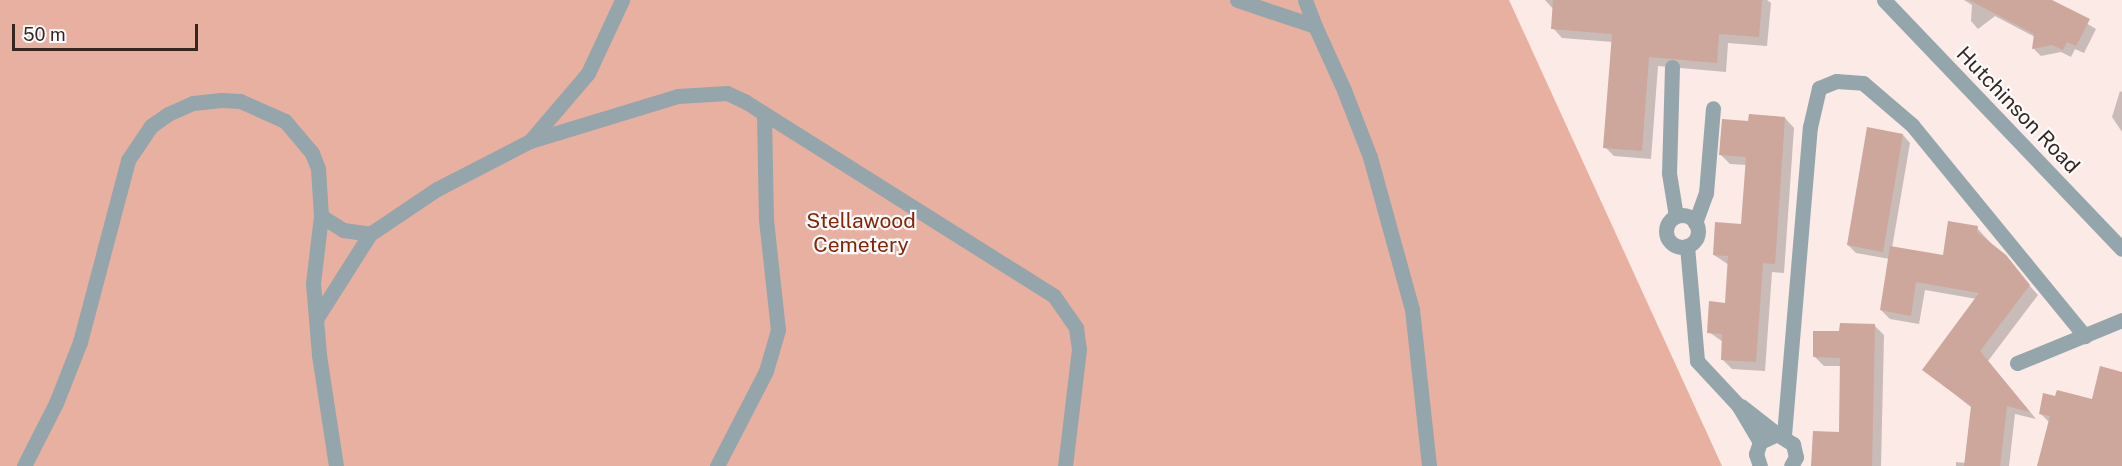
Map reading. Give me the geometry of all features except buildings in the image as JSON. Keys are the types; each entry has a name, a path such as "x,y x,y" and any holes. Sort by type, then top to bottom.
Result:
{"street":[{"path":"530,141 588,72 622,0"},
{"path":"1237,0 1315,26"},
{"path":"1305,0 1370,157 1409,298 1426,411 1429,466"},
{"name":"Hutchinson Road","path":"1884,0 2122,249"},
{"path":"1672,67 1669,173 1677,216"},
{"path":"1780,435 1810,127 1820,88 1836,81 1863,83 1912,125 2085,336"},
{"path":"316,319 370,234 437,189 530,141 678,96 706,92 727,93 1054,296 1076,328 1079,349 1065,466"},
{"path":"24,466 56,403 80,342 120,182 128,160 151,126 194,103 240,101 267,110 285,121 312,153 318,169 321,216 313,284 336,466"},
{"path":"1695,223 1684,215 1677,216 1667,225 1668,239 1680,247 1687,246 1697,236 1695,223 1706,193 1713,108"},
{"path":"717,466 766,371 778,330 766,219 764,114"},
{"path":"321,216 343,230 370,234"},
{"path":"1687,246 1694,352 1704,371 1738,405 1760,442 1756,454 1760,466"},
{"path":"2017,363 2122,320"},
{"path":"1738,405 1751,411 1796,450 1793,465"},
{"path":"1760,442 1780,435"}],"green space":[{"name":"Stellawood Cemetery","path":"0,0 1509,0 1722,466 0,466"}]}
